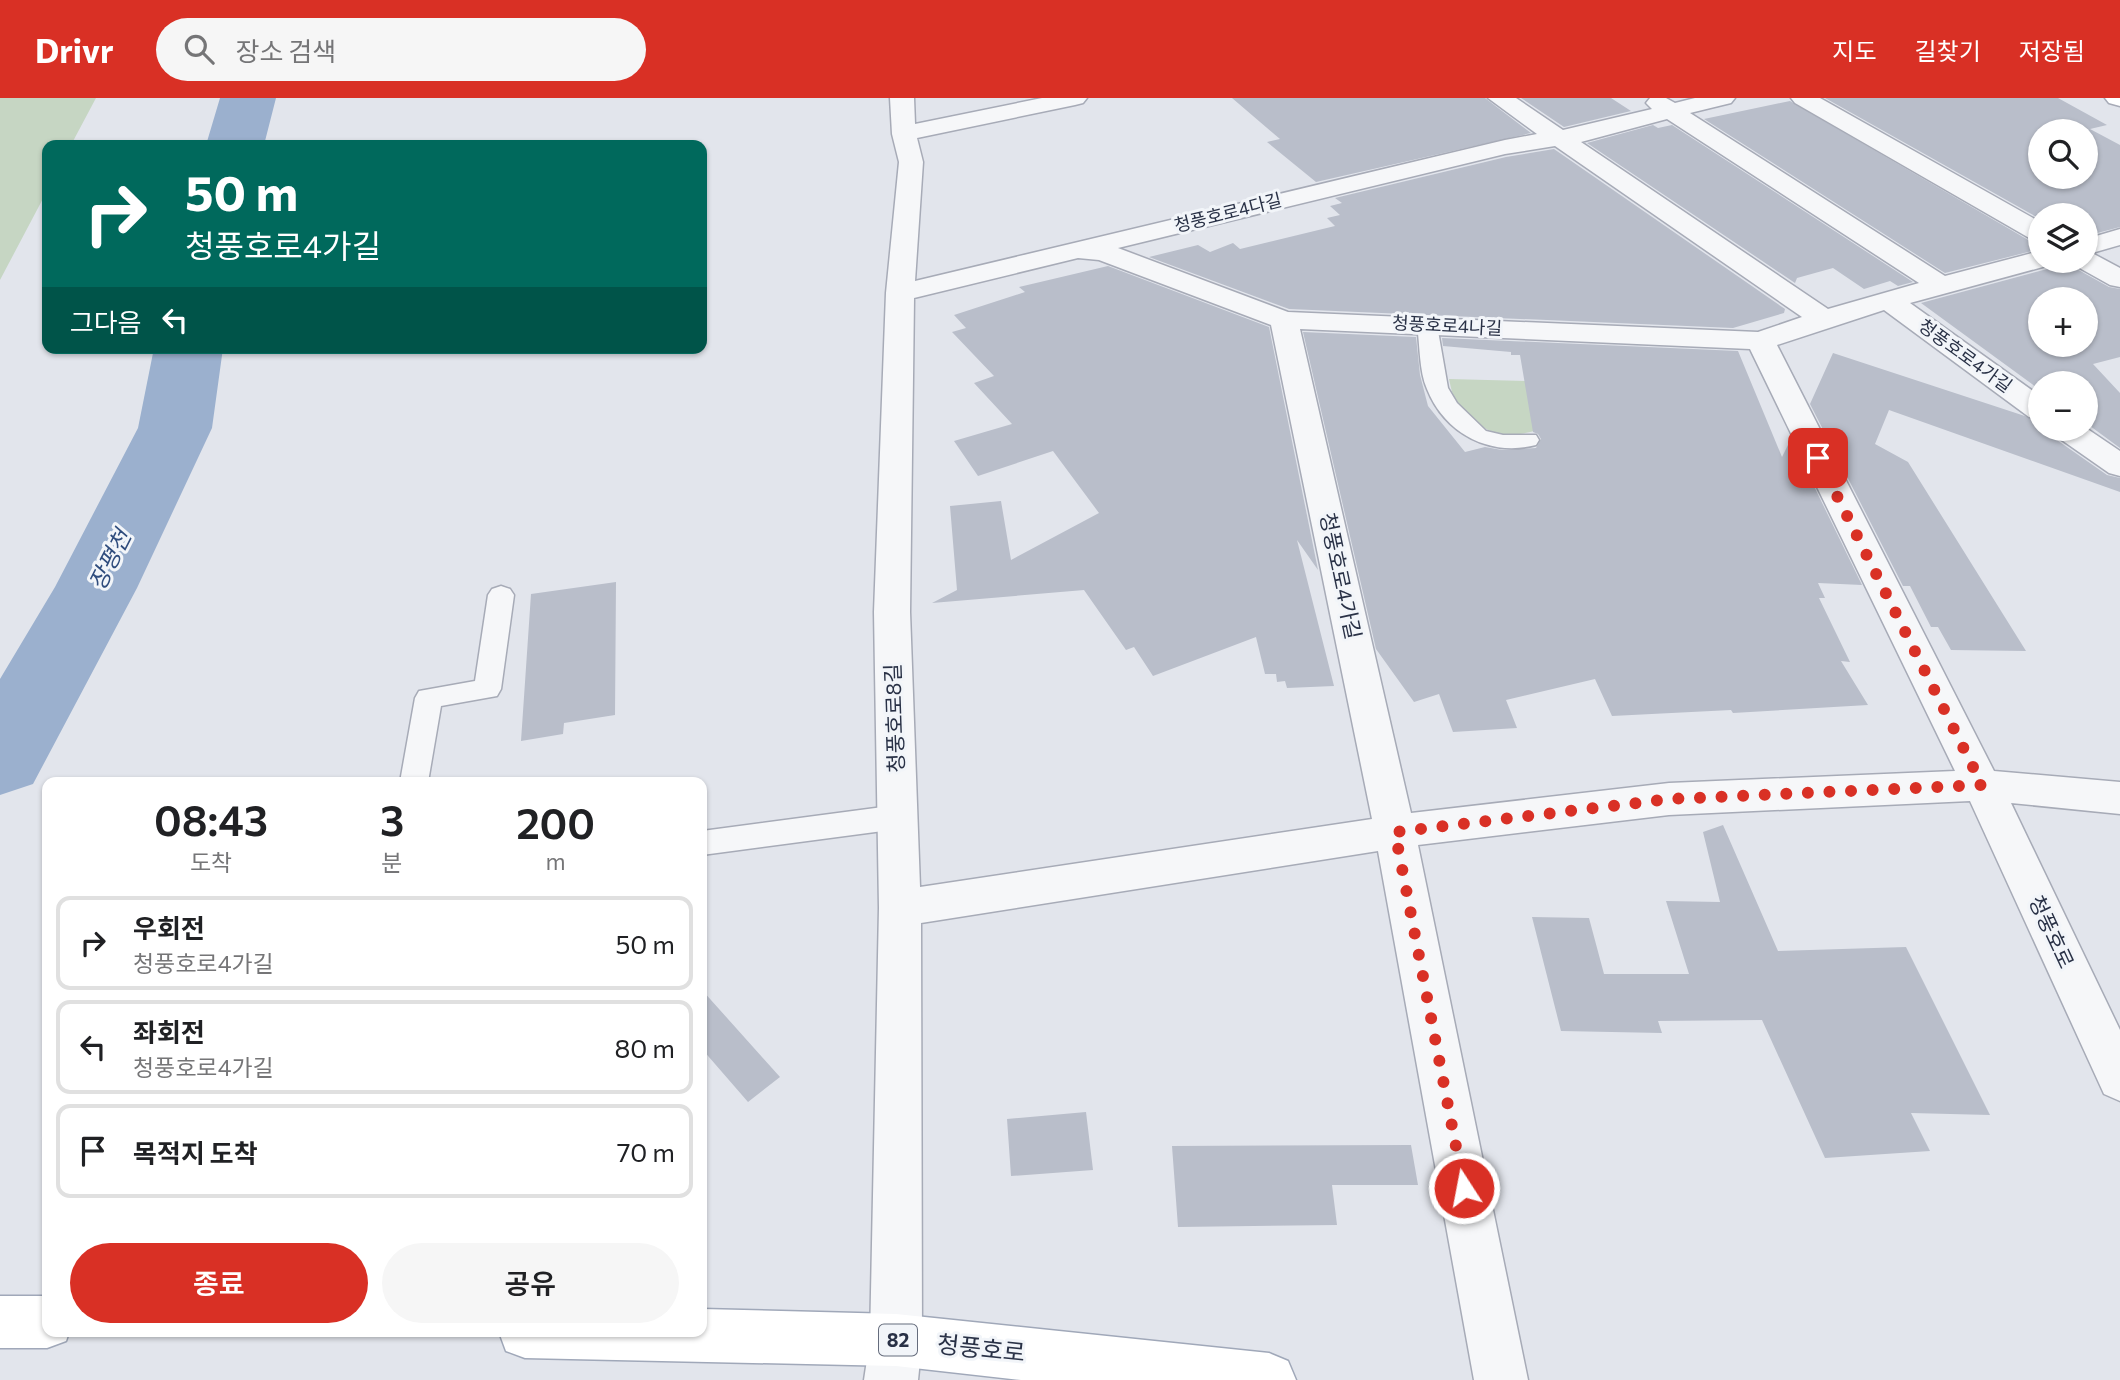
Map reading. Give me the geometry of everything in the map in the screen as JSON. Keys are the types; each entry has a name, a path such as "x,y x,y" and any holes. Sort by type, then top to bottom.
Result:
{"main road":[{"name":"청풍호로","path":"591,1337 894,1360 1269,1380"}],"street":[{"path":"903,116 1075,98"},
{"path":"1500,98 1824,319"},
{"path":"1650,98 1942,285"},
{"name":"청풍호로4다길","path":"900,293 1505,147 1578,135 1723,98"},
{"path":"1803,98 2028,226"},
{"name":"청풍호로8길","path":"894,1360 901,908 892,612 900,293 911,162 903,116"},
{"path":"2098,243 2120,237"},
{"name":"청풍호로4나길","path":"1078,250 1103,252 1284,320 1760,341 1824,319 2028,262"},
{"path":"2098,267 2120,279"},
{"name":"청풍호로4가길","path":"1891,300 2028,401"},
{"name":"청풍호로4가길","path":"1284,320 1395,832"},
{"path":"1760,341 1982,785"},
{"path":"2084,441 2120,466"},
{"path":"901,908 1395,832 1670,799 1982,785 2120,798"},
{"name":"청풍호로","path":"1982,785 2120,1079"},
{"path":"1395,832 1501,1380"}],"lane":[{"path":"1427,325 1437,388 1448,407 1478,436 1503,442 1528,440"},
{"path":"415,777 429,698 487,690 502,595"},
{"path":"707,842 898,817"}],"green space":[{"path":"0,98 96,98 74,140 42,140 42,200 0,280"},
{"path":"1449,379 1572,382 1576,417 1523,434 1498,433 1486,429 1462,410 1454,398"}],"building":[{"path":"1232,98 1485,98 1531,133 1316,182 1267,142 1280,139"},
{"path":"1521,98 1611,98 1631,111 1564,127"},
{"path":"1825,98 2058,98 2096,119 2028,119 2028,189 2098,189 2098,133 2120,145 2120,227 2098,233 2098,203 2028,203 2028,212"},
{"path":"1790,101 2028,240 2028,252 1945,273 1704,119"},
{"path":"2098,120 2107,125 2098,127"},
{"path":"1653,125 1658,128 1672,125 1913,282 1898,286 1890,281 1864,289 1833,268 1797,278 1795,283 1587,143"},
{"path":"1554,149 1785,309 1784,313 1733,328 1289,309 1149,257 1198,245 1210,252 1233,243 1240,249 1335,226 1327,218 1340,215 1330,206 1342,203 1335,198 1506,157"},
{"path":"1108,266 1269,327 1318,570 1297,540 1334,686 1287,688 1285,681 1277,682 1276,674 1265,674 1256,637 1153,676 1134,647 1126,650 1084,590 932,603 957,590 950,506 1001,501 1011,560 1099,513 1053,451 978,476 954,441 1012,424 974,383 994,376 952,332 966,328 954,315 1025,292 1019,287"},
{"path":"2032,273 2084,273 2109,287 2120,289 2120,357 2093,364 2120,393 2120,448 2098,432 2098,371 2028,371 2028,381 1921,303"},
{"path":"1303,332 1416,337 1420,375 1428,406 1465,452 1485,447 1502,450 1536,448 1541,439 1533,432 1520,355 1443,346 1442,338 1738,351 1782,457 1791,439 1862,585 1818,583 1825,598 1819,598 1850,662 1841,661 1868,705 1733,713 1731,710 1612,716 1595,679 1506,700 1517,728 1453,732 1439,694 1414,702 1376,649"},
{"path":"1833,353 2028,417 2028,441 2058,441 2107,475 2120,478 2120,492 1889,410 1875,444 1908,462 2026,651 1951,650 1938,627 1931,627 1910,586 1903,586 1810,404"},
{"path":"616,582 615,715 564,723 563,734 521,741 531,594"},
{"path":"1723,825 1778,951 1906,947 1990,1115 1911,1113 1930,1151 1825,1158 1762,1020 1658,1021 1662,1033 1561,1031 1532,917 1589,918 1604,974 1689,974 1666,901 1720,902 1703,832"},
{"path":"707,996 780,1077 748,1102 707,1055"},
{"path":"1086,1112 1093,1170 1011,1176 1007,1119"},
{"path":"1411,1145 1418,1185 1332,1185 1337,1225 1178,1227 1172,1146"}],"waterway":[{"name":"장평천","path":"236,140 248,98"},
{"name":"장평천","path":"0,759 96,588 175,428 188,354"}],"route":[{"path":"1464,1188 1395,832 1670,799 1982,785 1818,458"}]}
